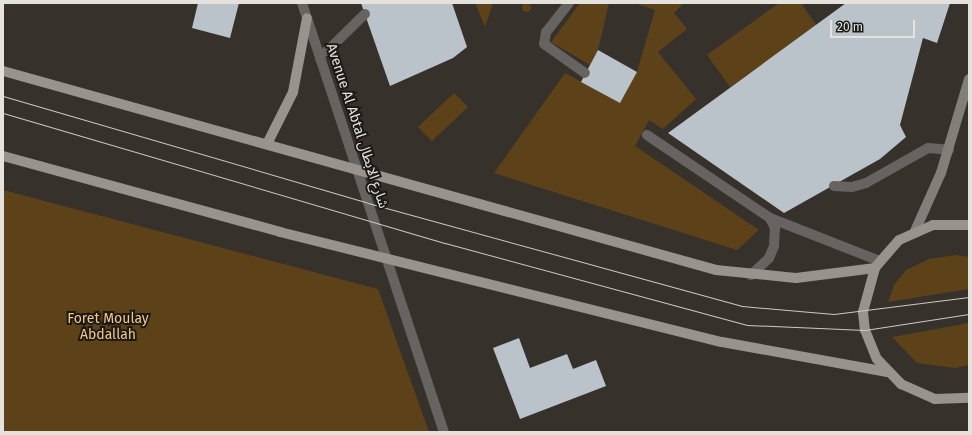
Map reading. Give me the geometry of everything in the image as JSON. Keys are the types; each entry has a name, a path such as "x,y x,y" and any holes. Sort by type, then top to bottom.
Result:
{"main road":[{"path":"267,144 294,92 307,18"},
{"path":"3,71 356,168 648,252 751,275 816,277 877,265"},
{"path":"915,231 949,150 969,79"},
{"path":"3,156 386,258 722,342 887,372 917,393 953,400 969,398"},
{"path":"887,372 865,330 864,297 877,265 899,240 915,231 951,223 969,225"}],"street":[{"name":"Avenue Al Abtal شارع الابطال","path":"302,3 444,432"},
{"path":"569,3 546,32 544,44 585,73"},
{"path":"320,58 364,14"},
{"path":"647,135 770,218 877,265"},
{"path":"834,186 852,187 866,183 928,148 949,150"},
{"path":"751,275 768,258 774,246 775,228 770,218"}],"green space":[{"path":"526,2 531,7 526,12 521,7"},
{"path":"475,3 493,3 485,27"},
{"path":"580,3 609,3 598,50 590,65 551,42"},
{"path":"634,3 684,3 674,13 687,29 658,52 696,99 663,129 649,120 635,146 759,230 737,250 494,173 565,73 620,103 637,72 655,10"},
{"path":"779,3 801,3 817,26 730,87 707,55"},
{"path":"454,93 468,107 432,141 418,127"},
{"name":"Foret Moulay Abdallah","path":"3,190 378,289 429,432 3,432"},
{"path":"956,255 969,257 969,289 888,302 894,285 906,270 929,259"},
{"path":"969,323 969,365 955,368 917,363 892,337"}],"building":[{"path":"198,3 239,3 230,38 192,28"},
{"path":"361,3 452,3 467,47 453,58 390,86"},
{"path":"846,3 950,3 937,43 923,38 900,125 906,137 880,159 784,213 668,133"},
{"path":"598,50 637,72 620,103 581,82"},
{"path":"519,338 530,368 567,354 573,369 596,360 606,386 520,419 493,348"}],"tram line":[{"path":"3,96 368,203 742,306 834,314 969,297"},
{"path":"3,113 445,243 747,325 865,330 969,314"}]}
